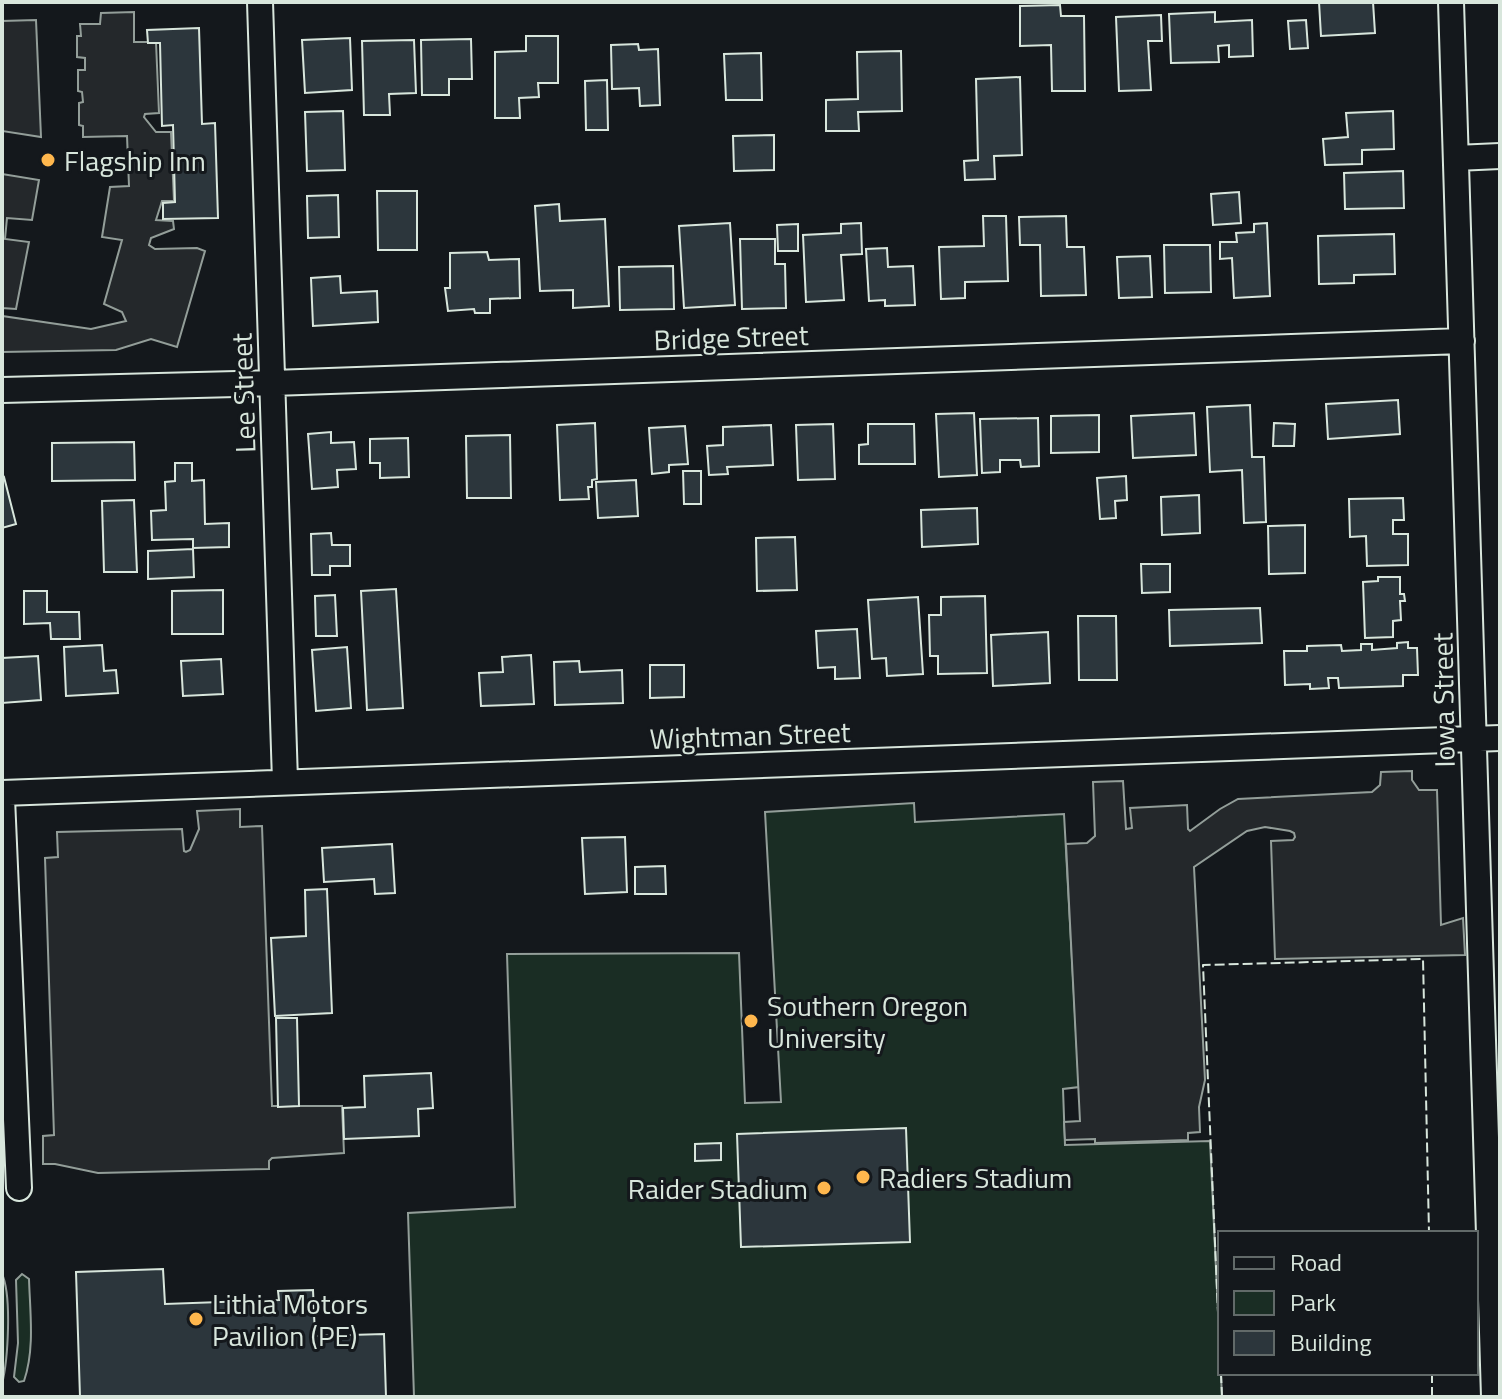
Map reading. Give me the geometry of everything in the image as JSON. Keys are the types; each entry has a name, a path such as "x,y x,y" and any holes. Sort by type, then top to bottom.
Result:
{"street":[{"name":"Lee Street","path":"260,2 285,781"},
{"name":"Iowa Street","path":"1451,2 1494,1397"},
{"path":"1456,158 1500,156"},
{"name":"Bridge Street","path":"2,390 1462,341"},
{"name":"Wightman Street","path":"2,795 285,781 1500,738"},
{"path":"2,795 19,1188"}],"green space":[{"name":"Radiers Stadium","path":"914,803 915,822 1064,814 1079,1087 1063,1089 1065,1145 1210,1141 1218,1375 1221,1375 1222,1397 414,1397 408,1213 515,1207 507,954 739,953 745,1103 781,1102 765,812"},
{"path":"2,1274 7,1297 8,1328 2,1384"},
{"path":"22,1274 29,1279 31,1343 24,1381 19,1382 14,1377 18,1343 16,1280"}],"shaded area":[{"path":"134,12 134,42 156,42 159,113 145,114 144,117 156,132 171,132 174,201 162,201 156,220 173,221 174,229 151,238 149,245 155,249 197,248 205,251 177,347 151,339 116,350 2,352 2,316 91,329 126,321 122,312 104,304 122,240 102,237 110,187 129,186 127,136 83,137 83,126 79,125 79,103 83,102 82,92 78,91 78,70 85,70 85,58 77,57 77,36 81,36 80,24 100,24 101,13"},
{"path":"36,20 41,137 2,131 2,21"},
{"path":"2,174 39,180 32,220 7,218 5,239 29,242 16,309 2,308"},
{"path":"1412,771 1412,780 1419,790 1437,790 1441,925 1463,918 1465,955 1275,959 1271,841 1293,840 1295,837 1290,831 1265,827 1247,831 1194,867 1205,1080 1199,1107 1200,1132 1188,1133 1188,1140 1095,1143 1095,1139 1065,1140 1064,1122 1080,1121 1066,844 1087,843 1095,836 1093,782 1123,781 1126,829 1132,828 1130,808 1187,805 1190,831 1238,799 1372,792 1380,785 1381,772"},
{"path":"240,809 240,827 262,826 272,1106 342,1106 344,1153 272,1158 269,1169 98,1173 43,1164 43,1136 54,1135 45,858 58,857 57,832 182,829 186,852 190,850 199,829 197,811"}],"building":[{"path":"1319,2 1373,2 1375,33 1321,36"},
{"path":"1060,5 1061,16 1084,16 1085,91 1052,91 1051,45 1020,46 1020,6"},
{"path":"1215,12 1215,22 1252,20 1253,56 1229,57 1229,45 1218,46 1219,62 1171,63 1169,14"},
{"path":"1161,15 1162,41 1148,41 1151,90 1119,91 1116,17"},
{"path":"1306,20 1308,48 1290,49 1288,21"},
{"path":"199,28 202,124 215,123 218,218 163,219 163,203 175,202 173,125 162,126 160,43 148,43 147,30"},
{"path":"526,36 558,36 558,83 538,83 539,97 519,98 520,118 495,118 495,52 526,51"},
{"path":"350,38 352,90 305,93 302,40"},
{"path":"471,39 472,79 449,79 449,95 422,95 421,40"},
{"path":"414,40 416,93 389,94 390,115 364,115 362,41"},
{"path":"638,44 639,50 658,49 660,105 640,106 639,88 612,89 611,45"},
{"path":"901,51 902,111 858,112 859,131 826,131 826,100 858,99 857,52"},
{"path":"761,53 762,100 726,100 724,54"},
{"path":"1020,77 1022,155 994,156 995,179 965,180 964,161 978,160 976,79"},
{"path":"607,80 608,130 586,130 585,81"},
{"path":"343,111 345,170 307,171 305,112"},
{"path":"1393,111 1394,149 1362,150 1362,164 1325,165 1323,139 1348,137 1346,113"},
{"path":"774,135 774,170 734,171 733,136"},
{"path":"1403,171 1404,208 1345,209 1344,173"},
{"path":"377,191 417,191 417,250 378,250"},
{"path":"1239,192 1241,223 1213,225 1211,194"},
{"path":"338,195 339,237 308,238 307,196"},
{"path":"559,204 560,221 605,219 609,306 573,308 573,290 540,291 535,206"},
{"path":"983,216 1006,216 1008,281 965,282 965,298 941,299 939,247 984,246"},
{"path":"1066,216 1067,247 1084,247 1086,295 1041,296 1040,245 1020,245 1019,217"},
{"path":"730,223 735,305 684,308 679,226"},
{"path":"861,223 862,254 841,255 844,300 806,302 803,235 841,233 841,224"},
{"path":"1267,223 1270,296 1234,298 1232,258 1220,259 1220,242 1237,242 1236,233 1254,232 1254,224"},
{"path":"798,224 798,251 778,251 777,225"},
{"path":"1394,234 1395,274 1354,275 1354,283 1319,284 1318,236"},
{"path":"740,239 775,239 775,264 785,264 786,308 742,309"},
{"path":"1164,245 1210,245 1211,292 1165,293"},
{"path":"887,248 888,267 913,266 915,305 885,306 885,300 869,301 866,249"},
{"path":"487,252 489,260 519,259 520,298 490,299 490,313 475,313 474,309 448,311 445,288 450,288 450,253"},
{"path":"1150,256 1152,297 1119,298 1117,257"},
{"path":"673,266 674,309 620,310 619,267"},
{"path":"340,276 341,293 377,291 378,322 313,326 311,278"},
{"path":"1398,400 1400,434 1328,439 1326,404"},
{"path":"1250,405 1252,457 1264,457 1266,522 1244,523 1242,470 1210,472 1207,407"},
{"path":"974,413 977,475 939,477 936,414"},
{"path":"1194,413 1196,455 1133,458 1131,416"},
{"path":"1099,415 1099,452 1051,453 1051,416"},
{"path":"1038,418 1039,466 1021,467 1020,460 1000,460 1000,472 982,473 980,419"},
{"path":"595,423 597,479 592,480 592,487 588,487 589,499 560,500 557,425"},
{"path":"1274,423 1295,424 1294,446 1273,446"},
{"path":"833,424 835,479 798,480 796,425"},
{"path":"868,424 914,424 915,464 859,464 859,445 868,444"},
{"path":"771,425 773,465 727,467 728,474 709,475 707,446 723,445 723,427"},
{"path":"685,426 688,464 669,465 669,472 652,474 649,428"},
{"path":"331,432 331,443 354,442 356,469 337,470 338,487 312,489 308,434"},
{"path":"510,435 511,498 467,498 466,436"},
{"path":"408,438 409,477 380,478 380,463 370,463 370,439"},
{"path":"134,442 135,480 52,481 52,443"},
{"path":"175,463 192,463 192,481 204,480 205,524 229,523 229,547 193,548 193,539 152,540 151,511 166,510 165,482 175,481"},
{"path":"683,471 701,471 701,504 684,504"},
{"path":"1126,476 1127,500 1115,501 1116,518 1100,519 1097,478"},
{"path":"2,478 16,524 2,528"},
{"path":"636,480 638,516 598,518 596,482"},
{"path":"1199,495 1200,533 1162,535 1161,497"},
{"path":"1403,498 1404,520 1393,520 1393,534 1408,534 1408,565 1367,566 1366,536 1350,537 1349,499"},
{"path":"134,500 137,572 104,572 102,501"},
{"path":"977,508 978,544 922,547 921,510"},
{"path":"1305,525 1305,573 1269,574 1268,526"},
{"path":"331,533 332,545 350,545 350,566 330,566 330,575 312,575 311,534"},
{"path":"795,537 797,590 757,591 756,538"},
{"path":"193,549 194,577 148,579 148,551"},
{"path":"1141,564 1170,564 1170,592 1142,593"},
{"path":"1378,577 1400,577 1400,594 1404,594 1405,601 1400,601 1401,620 1393,621 1393,637 1365,638 1363,582 1378,581"},
{"path":"396,589 403,708 367,710 361,591"},
{"path":"223,590 223,634 172,634 172,591"},
{"path":"24,591 47,591 47,612 79,612 80,639 51,639 50,623 24,624"},
{"path":"335,595 337,636 316,636 315,596"},
{"path":"985,596 987,673 938,674 938,656 930,656 929,615 941,615 941,597"},
{"path":"918,597 923,674 887,676 886,658 872,659 868,600"},
{"path":"1260,608 1262,643 1170,646 1169,610"},
{"path":"1078,616 1116,616 1117,680 1079,680"},
{"path":"857,629 860,678 835,679 835,667 818,668 816,631"},
{"path":"1048,632 1050,683 993,686 991,635"},
{"path":"1408,642 1408,648 1417,648 1418,675 1403,675 1403,686 1339,688 1338,678 1328,678 1329,688 1310,689 1310,684 1285,685 1284,651 1307,651 1307,646 1341,645 1342,651 1361,650 1361,644 1372,644 1372,650 1397,648 1397,643"},
{"path":"102,645 104,671 116,670 118,693 66,696 64,647"},
{"path":"347,647 351,708 316,711 312,650"},
{"path":"531,655 534,704 481,706 479,673 503,672 502,657"},
{"path":"38,656 41,700 2,703 2,658"},
{"path":"221,659 223,694 183,696 181,661"},
{"path":"579,661 580,672 622,670 623,703 555,705 554,662"},
{"path":"650,665 684,665 684,697 650,698"},
{"path":"625,837 627,892 585,894 582,838"},
{"path":"392,844 395,893 375,894 374,879 324,882 322,848"},
{"path":"665,866 666,894 635,894 635,867"},
{"path":"327,889 332,1013 275,1016 271,938 306,936 305,890"},
{"path":"276,1018 297,1018 299,1106 278,1107"},
{"path":"431,1073 433,1108 418,1109 419,1136 344,1139 343,1108 365,1107 364,1076"},
{"name":"Raider Stadium","path":"906,1128 910,1242 741,1247 737,1134"},
{"path":"721,1143 721,1160 695,1161 695,1144"},
{"name":"Lithia Motors Pavilion (PE)","path":"163,1269 165,1304 279,1300 278,1291 313,1290 315,1336 384,1334 386,1397 80,1397 76,1272"}],"fence":[{"path":"1218,1313 1203,965 1423,959 1429,1231"},
{"path":"1221,1375 1222,1397"},
{"path":"1432,1375 1432,1397"}],"place":[{"name":"Flagship Inn","path":"48,160"},
{"name":"Southern Oregon University","path":"751,1021"},
{"name":"Radiers Stadium","path":"863,1177"},
{"name":"Raider Stadium","path":"824,1188"},
{"name":"Lithia Motors Pavilion (PE)","path":"196,1319"}]}
